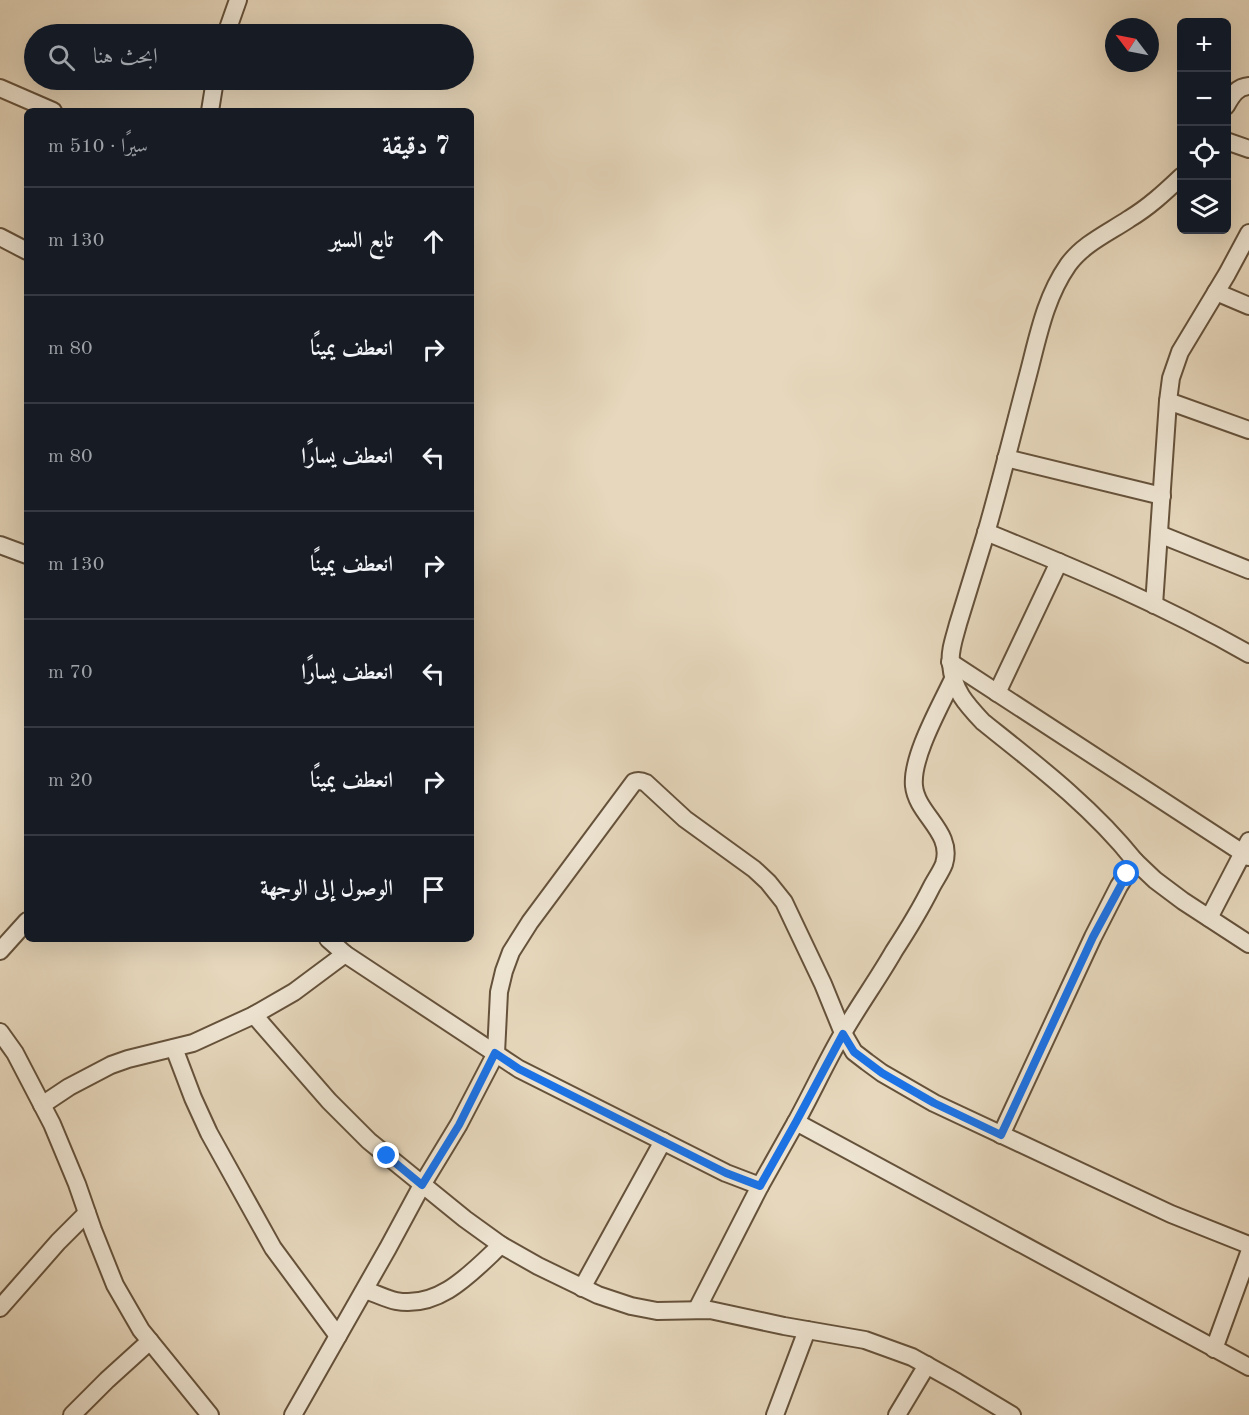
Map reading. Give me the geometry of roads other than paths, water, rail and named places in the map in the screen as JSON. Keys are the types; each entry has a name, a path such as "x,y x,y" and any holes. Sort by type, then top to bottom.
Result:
{"street":[{"path":"230,24 238,0"},
{"path":"1231,98 1244,86 1249,86"},
{"path":"0,87 46,108"},
{"path":"210,108 213,90"},
{"path":"1231,142 1249,149"},
{"path":"1178,180 1150,205 1082,250 1069,263 1059,279 1038,334 986,532 957,628 950,662 953,679 960,695 983,722 1073,795 1155,880 1183,902 1249,944"},
{"path":"1154,605 1171,378 1180,352 1249,233"},
{"path":"0,237 24,249"},
{"path":"1216,292 1249,306"},
{"path":"1168,401 1249,430"},
{"path":"1006,458 1162,496"},
{"path":"986,532 1154,605 1249,654"},
{"path":"1159,534 1249,570"},
{"path":"0,545 24,554"},
{"path":"998,693 1059,562"},
{"path":"950,662 1247,850 1209,918"},
{"path":"697,1309 760,1186 843,1034 906,932 943,865 945,844 915,794 914,783 916,765 925,739 953,679"},
{"path":"293,1415 422,1185 459,1125 495,1053 500,992 511,952 564,874 637,781 646,783 685,819 754,869 768,882 784,902 823,984 843,1034 854,1052 882,1073 934,1103 1171,1214 1249,1245"},
{"path":"1001,1135 1093,937 1119,886 1135,861"},
{"path":"0,951 24,924"},
{"path":"331,942 345,954 519,1069 726,1173 760,1186"},
{"path":"42,1105 69,1087 111,1065 139,1055 174,1048 201,1039 254,1015 294,992 345,954"},
{"path":"254,1015 329,1101 369,1141 465,1220 501,1245 538,1266 598,1295 631,1306 657,1311 710,1310 865,1340 912,1357 1012,1415"},
{"path":"0,1032 15,1053 52,1124 115,1285 141,1330 210,1415"},
{"path":"174,1048 209,1133 273,1248 338,1336"},
{"path":"796,1122 1249,1367"},
{"path":"582,1288 663,1141"},
{"path":"0,1308 58,1242 87,1213"},
{"path":"365,1290 394,1300 412,1302 426,1299 448,1290 468,1276 501,1245"},
{"path":"1214,1349 1249,1253"},
{"path":"775,1415 807,1330"},
{"path":"72,1415 150,1341"},
{"path":"897,1415 927,1365"}]}
